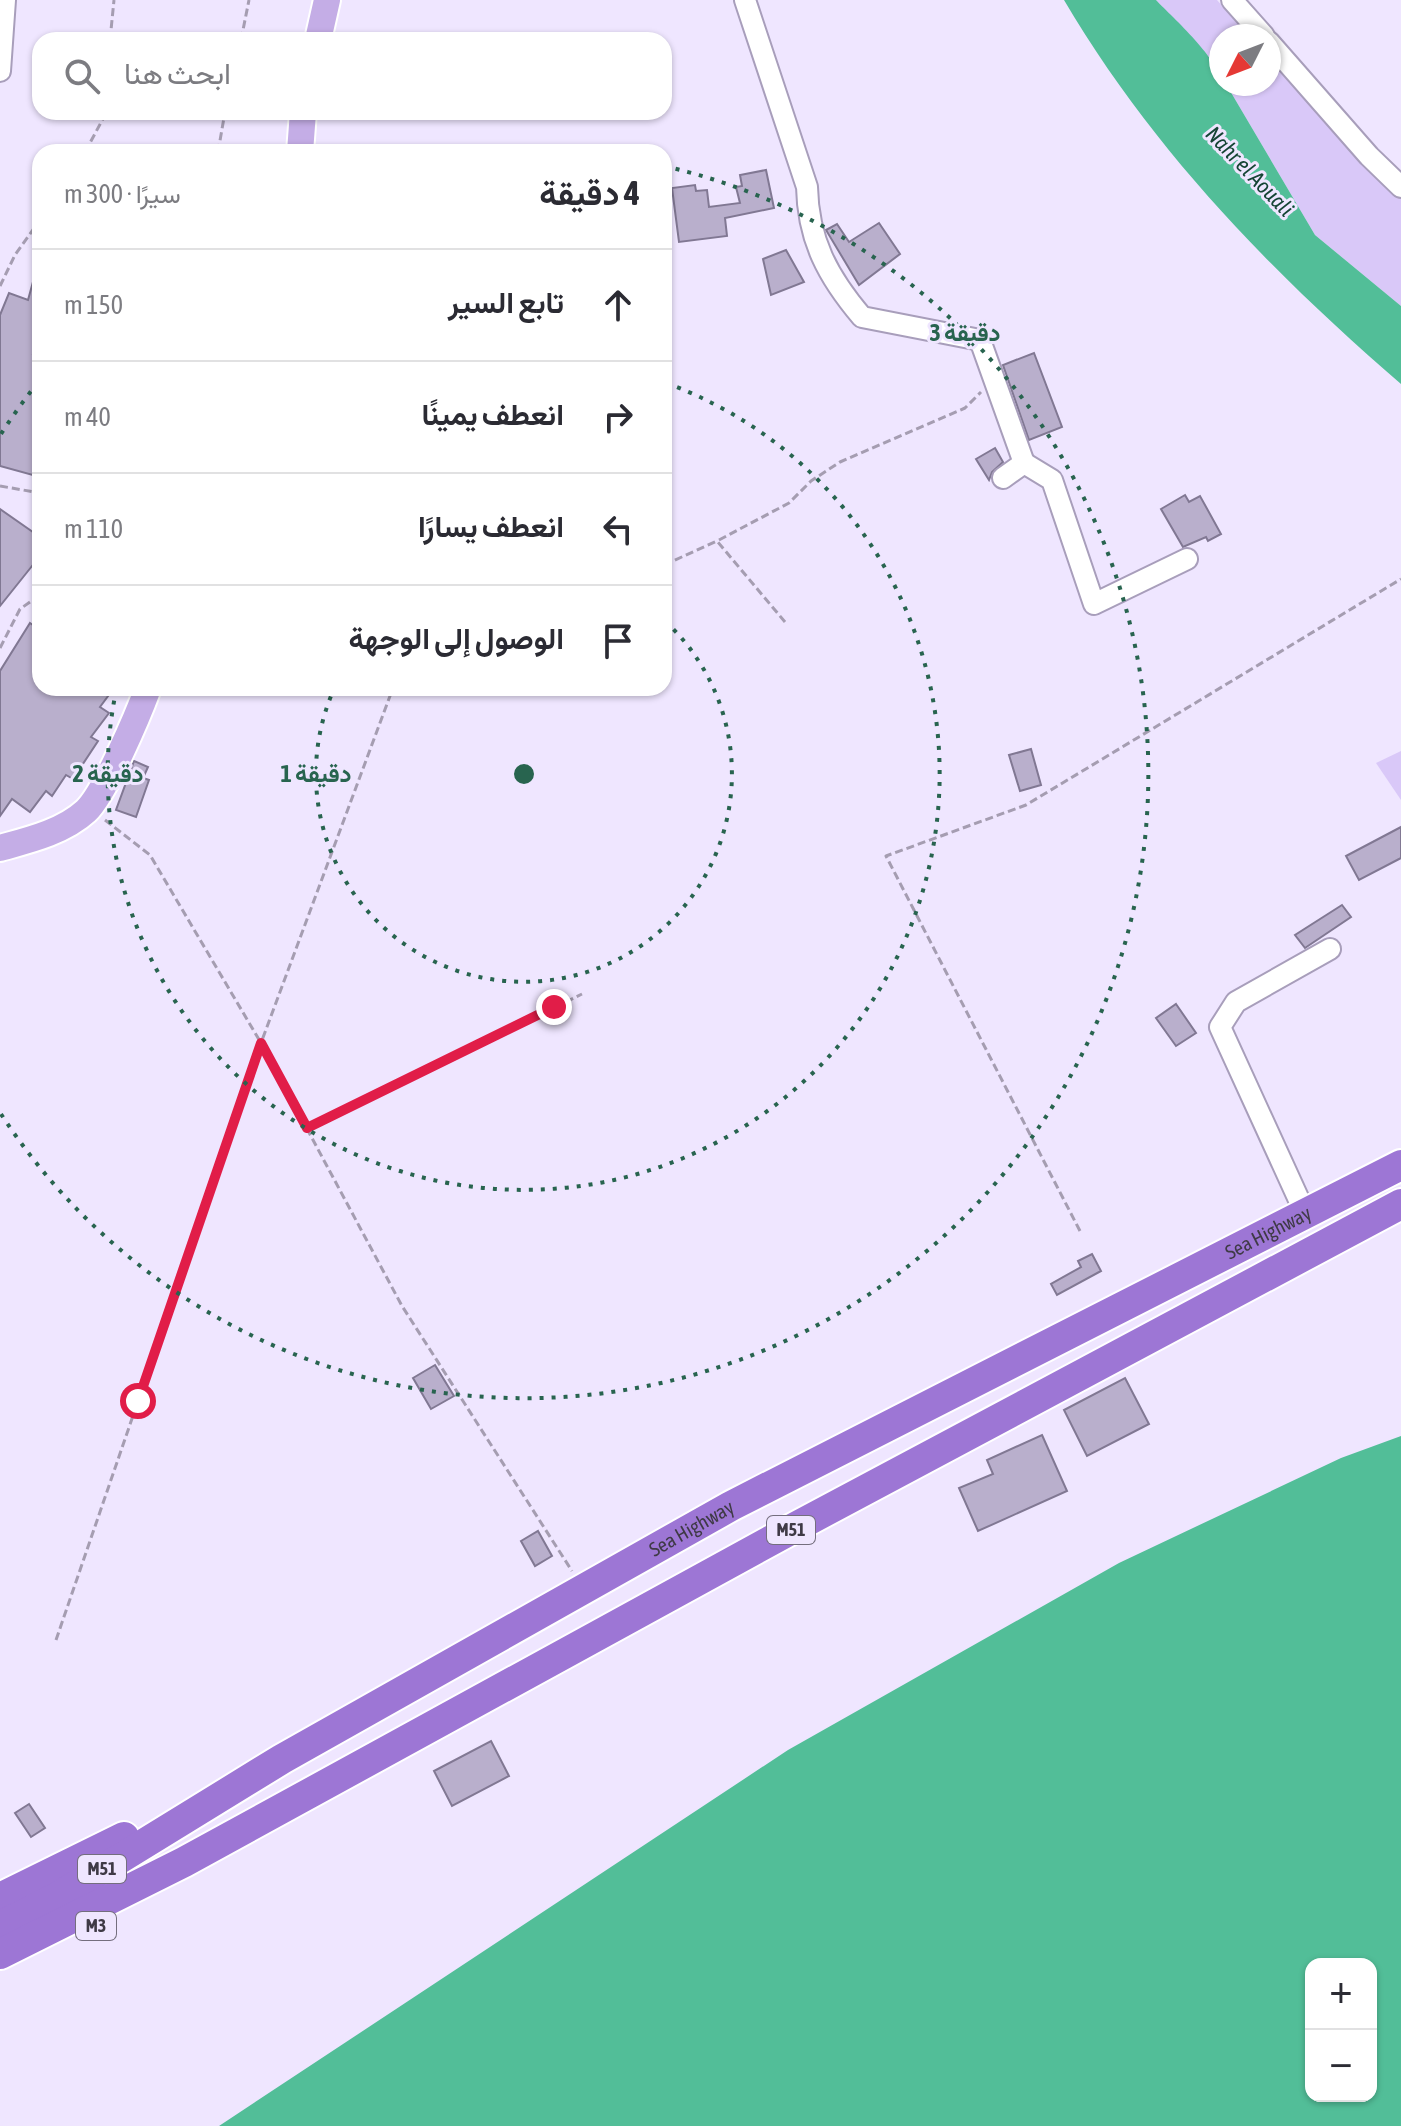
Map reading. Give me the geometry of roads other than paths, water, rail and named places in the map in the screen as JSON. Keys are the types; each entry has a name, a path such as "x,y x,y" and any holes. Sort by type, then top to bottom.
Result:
{"highway":[{"name":"Sea Highway","path":"0,1926 59,1896 200,1807 583,1588 742,1501 1401,1165"},
{"name":"Sea Highway","path":"0,1954 184,1862 761,1546 1401,1204"},
{"path":"781,1480 784,1502 800,1525"},
{"path":"742,1501 761,1525 761,1546"},
{"path":"0,1898 139,1830 200,1807"},
{"name":"M3","path":"0,1977 111,1917 184,1862"}],"main road":[{"path":"320,32 327,0"},
{"path":"301,144 302,120"},
{"path":"0,848 38,837 88,809 134,726 145,696"}],"street":[{"path":"0,71 5,0"},
{"path":"745,0 807,187 807,206 821,261 862,317 980,340 1024,463 1052,480 1094,604 1187,559"},
{"path":"1232,0 1253,24"},
{"path":"1281,55 1401,187"},
{"path":"1003,478 1024,463"},
{"path":"1305,1213 1220,1027 1236,1002 1330,949"}],"water":[{"name":"Nahr el Aouali","path":"1064,0 1156,0 1195,40 1209,58 1209,96 1233,96 1315,235 1401,306 1401,384 1306,298 1216,206 1135,107"},
{"path":"1401,1436 1401,2126 219,2126 788,1750 1119,1563 1341,1458"}]}
